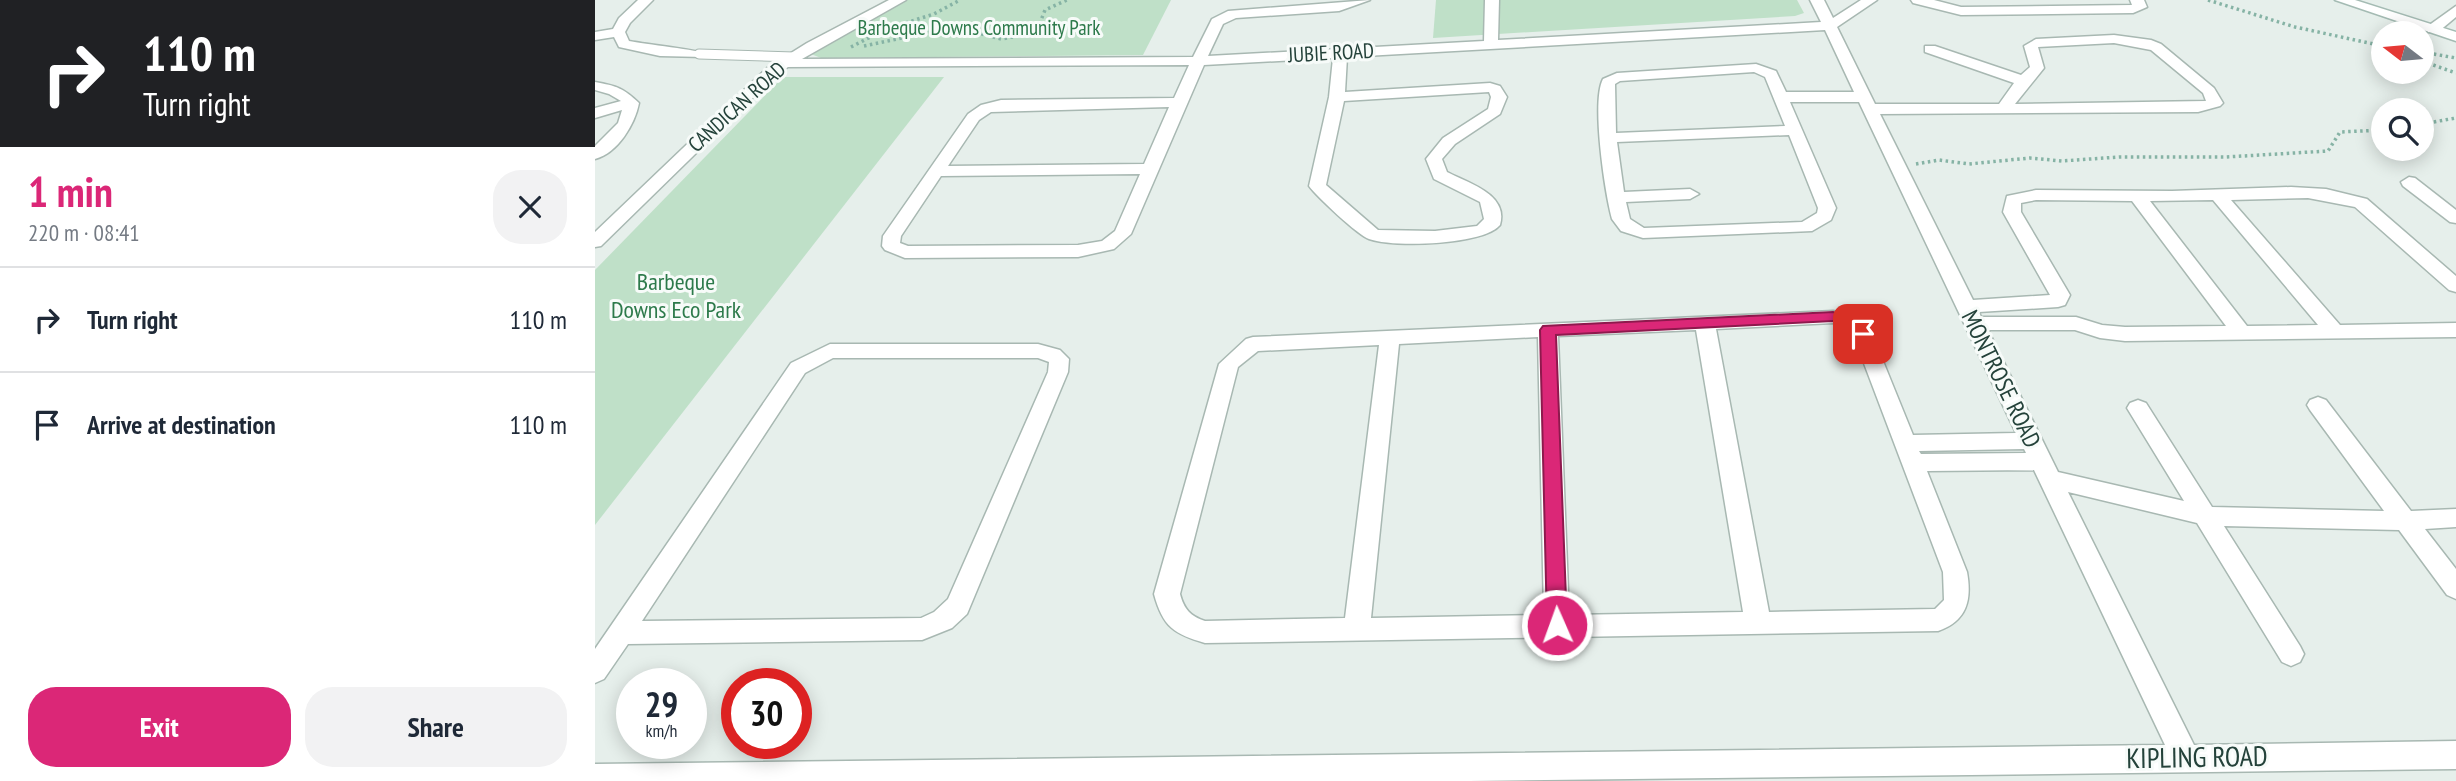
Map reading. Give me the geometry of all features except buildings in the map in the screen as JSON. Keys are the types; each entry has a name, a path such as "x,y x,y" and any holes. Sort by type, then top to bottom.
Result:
{"street":[{"path":"618,32 624,21 646,0"},
{"name":"CANDICAN ROAD","path":"595,242 753,88 789,60 899,0"},
{"path":"1179,102 992,106 972,117 892,236 891,246 898,251 1078,251 1108,245 1122,234 1126,226 1197,61 1217,22 1252,6 1339,7 1363,0"},
{"path":"1490,44 1492,0"},
{"name":"MONTROSE ROAD","path":"1817,0 2185,757"},
{"path":"1918,0 1950,10 1988,5 2037,4 2138,8 2140,6 2137,0"},
{"path":"2342,0 2408,21"},
{"path":"1844,1 1866,2"},
{"path":"1830,26 1866,2"},
{"path":"2434,28 2456,10"},
{"name":"JUBIE ROAD","path":"789,60 1197,61 1830,26"},
{"path":"2434,29 2456,37"},
{"path":"595,36 618,32"},
{"path":"618,32 624,44 638,48 699,54"},
{"path":"1784,102 2004,108 2198,107 2215,103 2209,91 2156,47 2134,40 2036,43 2031,46 2036,68 2034,73 2023,81 2004,108"},
{"path":"1930,49 2023,81"},
{"path":"1337,97 1495,89 1499,97 1495,111 1449,141 1434,159 1440,176 1486,199 1492,209 1491,225 1475,234 1382,236 1365,230 1317,186 1337,97 1340,53"},
{"path":"1756,68 1771,74 1795,130 1827,208 1825,216 1817,222 1806,227 1643,233 1622,222 1606,85 1617,77 1756,68"},
{"path":"595,86 622,93 631,103 632,114 617,136 595,154"},
{"path":"595,113 631,103"},
{"path":"1611,138 1795,130"},
{"path":"934,171 1149,169"},
{"path":"2409,182 2456,218"},
{"path":"1970,315 2058,301 2060,295 2013,212 2013,200 2036,195 2313,192 2342,196 2361,203 2456,286"},
{"path":"1617,197 1690,194"},
{"path":"2218,195 2333,330"},
{"path":"2137,196 2240,331"},
{"path":"595,217 621,216"},
{"path":"1970,315 2076,323 2100,331 2125,334 2456,330"},
{"path":"1833,317 1847,320 1863,334 1955,572 1959,598 1955,608 1938,620 1205,632 1187,627 1171,611 1167,594 1229,364 1245,348 1260,343 1705,323 1833,317"},
{"path":"1705,323 1758,623"},
{"path":"1548,330 1557,625"},
{"path":"1357,628 1390,337"},
{"path":"595,671 797,368 805,362 830,351 1038,351 1059,359 1058,372 958,606 943,620 922,629 622,632"},
{"path":"2318,405 2456,588"},
{"path":"2138,408 2291,654"},
{"path":"1907,453 2040,460 2206,516 2405,521 2456,518"},
{"name":"KIPLING ROAD","path":"595,778 2456,755"}],"lane":[{"path":"699,54 789,60"}],"path":[{"path":"960,0 934,14 881,31 844,51 955,27 967,27 994,38 1024,37 1036,33 1045,10 1067,0"},
{"path":"2208,0 2248,14 2371,44"},
{"path":"2434,54 2456,58"},
{"path":"2434,65 2456,73"},
{"path":"2434,122 2456,118"},
{"path":"1898,167 1939,160 1969,164 2030,158 2062,161 2119,157 2226,157 2328,151 2340,132 2371,131"}],"green space":[{"name":"Barbeque Downs Community Park","path":"907,0 1171,0 1143,55 821,58 811,54 818,46"},
{"path":"1436,0 1797,0 1804,13 1795,16 1433,38"},
{"name":"Barbeque Downs Eco Park","path":"783,77 944,77 595,525 595,270"}],"route":[{"path":"1557,625 1548,330 1833,317 1847,320 1863,334"}]}
